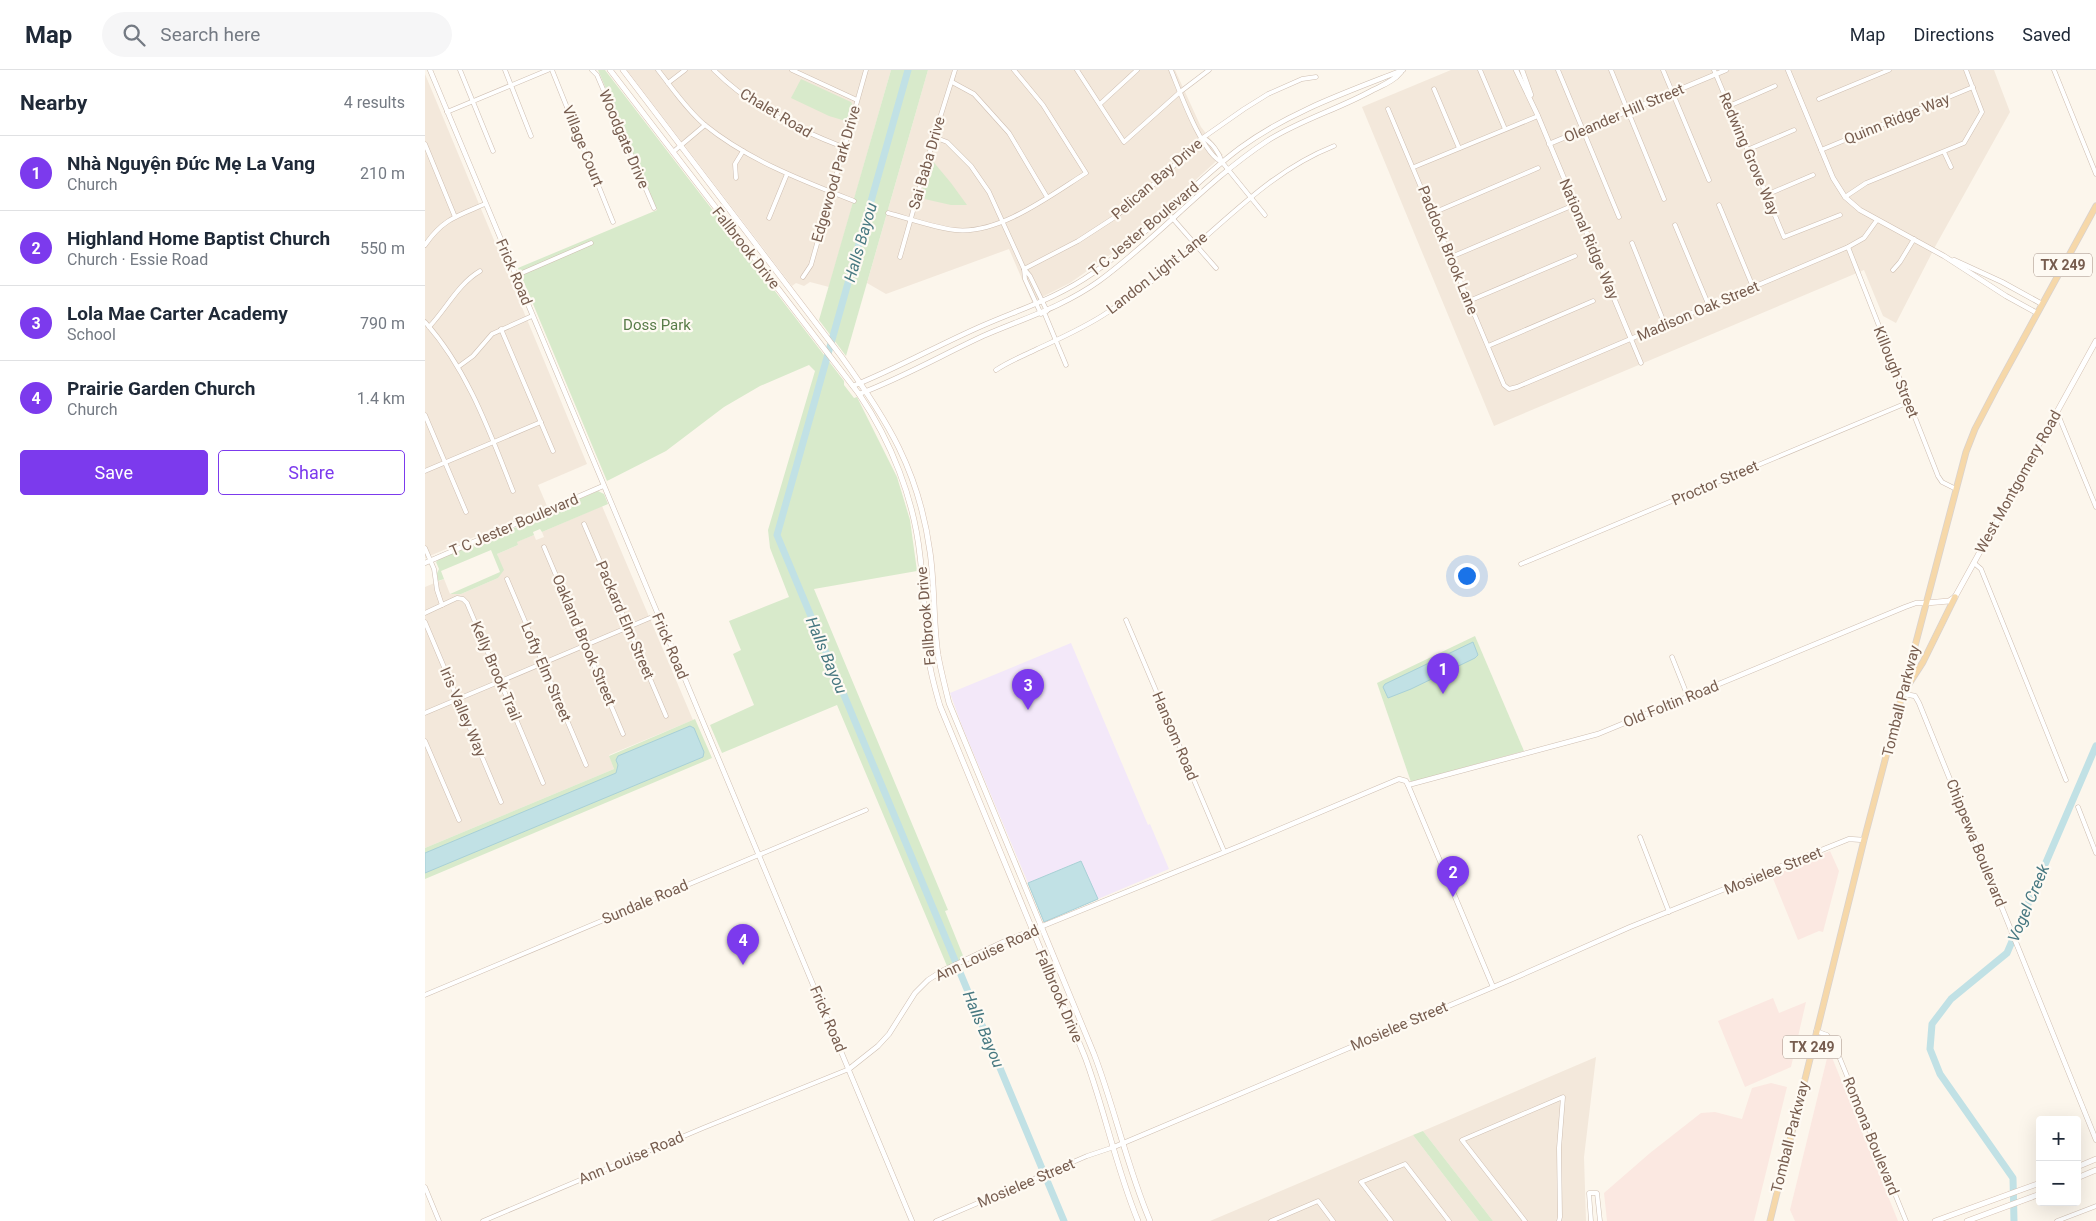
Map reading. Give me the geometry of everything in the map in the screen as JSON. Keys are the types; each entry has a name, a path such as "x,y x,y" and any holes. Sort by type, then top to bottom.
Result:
{"main road":[{"name":"Fallbrook Drive","path":"610,70 859,394 874,418 890,451 911,508 920,555 928,655 940,706 1097,1091 1113,1148 1138,1221"},
{"name":"Fallbrook Drive","path":"625,72 841,356 890,428 899,446 921,505 931,554 938,654 949,703 1104,1079 1123,1143 1150,1221"},
{"path":"618,80 625,72"},
{"name":"Tomball Parkway","path":"1770,1221 1864,840 1904,693 1956,488 1975,429 2096,206"},
{"path":"727,224 735,218"},
{"path":"782,292 789,287"},
{"name":"West Montgomery Road","path":"1955,597 2096,341"},
{"path":"1926,603 1949,601 1955,597"},
{"path":"1904,693 1923,662 1955,597"},
{"path":"940,706 949,703"},
{"path":"970,780 979,777"},
{"path":"2081,1165 2096,1159"},
{"path":"2081,1176 2096,1170"},
{"path":"1935,1221 2036,1185"},
{"path":"1966,1210 1968,1221 2036,1196"}],"street":[{"name":"Frick Road","path":"430,70 912,1221"},
{"path":"460,70 493,151"},
{"path":"505,70 531,136"},
{"path":"447,112 548,70"},
{"name":"Village Court","path":"552,70 613,222"},
{"name":"Woodgate Drive","path":"592,70 597,75 654,208"},
{"path":"658,70 684,104 705,125 743,151 787,174 854,201"},
{"path":"668,83 685,70"},
{"name":"Chalet Road","path":"714,70 750,100 810,134 843,147"},
{"path":"792,70 857,100"},
{"name":"Edgewood Park Drive","path":"803,277 811,265 865,70"},
{"name":"Sai Baba Drive","path":"900,257 933,137 955,70"},
{"path":"888,213 955,230 974,229 1003,222 1047,198 1086,173 1043,105 1014,70"},
{"path":"1077,70 1124,142 1180,92 1209,70"},
{"path":"1100,104 1137,70"},
{"path":"1171,70 1188,114 1203,138 1210,154 1215,160 1222,162 1265,215"},
{"name":"T C Jester Boulevard","path":"853,386 985,325 1037,305 1075,285 1107,264 1222,162 1273,126 1306,109 1403,70"},
{"name":"T C Jester Boulevard","path":"859,394 989,334 1044,312 1097,282 1173,219 1228,169 1268,140 1397,78 1403,70"},
{"path":"1480,70 1505,130"},
{"name":"National Ridge Way","path":"1516,70 1538,116"},
{"name":"National Ridge Way","path":"1522,70 1549,144 1641,363"},
{"path":"1558,70 1619,217"},
{"path":"1611,70 1664,199"},
{"path":"1663,70 1709,180"},
{"name":"Oleander Hill Street","path":"1549,144 1672,93 1715,72 1726,70"},
{"path":"1788,70 1833,178 1845,197 1877,220 1944,256 1986,284 2037,313"},
{"path":"1819,99 1889,70"},
{"path":"1845,197 1866,183 1964,143 1982,112 1966,70"},
{"path":"2054,70 2096,174"},
{"name":"Redwing Grove Way","path":"1715,72 1784,238 1840,215"},
{"name":"Pelican Bay Drive","path":"1024,270 1078,241 1115,216 1167,172 1189,148 1268,94 1302,79 1316,77"},
{"path":"952,82 974,94 1009,133 1047,198"},
{"path":"1729,106 1775,86"},
{"name":"Quinn Ridge Way","path":"1821,150 1973,87"},
{"path":"1434,89 1459,148"},
{"path":"1343,94 1346,104"},
{"name":"Paddock Brook Lane","path":"1388,108 1503,385 1509,389"},
{"path":"1414,167 1538,116"},
{"path":"673,152 705,125"},
{"path":"1747,150 1793,130"},
{"path":"933,137 947,142 971,166 989,192 1024,270 1025,280 1037,305 1044,312"},
{"path":"425,144 455,217"},
{"name":"Landon Light Lane","path":"996,370 1005,363 1056,340 1106,313 1172,265 1249,197 1287,169 1334,146"},
{"path":"736,178 735,164 743,151"},
{"path":"1945,152 1951,167"},
{"path":"1433,213 1538,168"},
{"path":"769,218 787,174"},
{"path":"1766,195 1813,175"},
{"path":"425,245 440,226 485,204"},
{"path":"1451,257 1574,205"},
{"path":"1719,205 1753,287"},
{"path":"1167,212 1216,268"},
{"name":"Madison Oak Street","path":"1509,389 1848,247 1864,238 1877,220"},
{"path":"1675,225 1709,306"},
{"path":"1893,270 1914,239"},
{"path":"1632,243 1665,325"},
{"path":"515,276 591,244"},
{"name":"Killough Street","path":"1848,247 1938,476 1942,482 1956,488"},
{"path":"1469,301 1575,256"},
{"path":"1944,256 2042,304"},
{"path":"1024,270 1030,276 1043,302 1044,312 1067,365"},
{"path":"429,327 446,308 464,282 481,271"},
{"path":"1986,284 1990,277"},
{"path":"1487,346 1593,301"},
{"path":"458,367 473,356 492,334 532,316"},
{"path":"425,322 458,367 475,401 513,491"},
{"path":"501,330 553,452"},
{"name":"Proctor Street","path":"1521,564 1909,402"},
{"path":"2057,412 2096,506"},
{"path":"425,415 466,512"},
{"path":"425,471 541,422"},
{"name":"T C Jester Boulevard","path":"428,562 603,486"},
{"name":"Packard Elm Street","path":"585,524 666,716"},
{"name":"Oakland Brook Street","path":"544,547 623,734"},
{"path":"425,548 443,605"},
{"path":"1974,563 1981,569 2066,780"},
{"name":"Lofty Elm Street","path":"507,579 586,765"},
{"name":"Kelly Brook Trail","path":"425,613 457,598 463,599 467,603 543,783"},
{"name":"Old Foltin Road","path":"1408,785 1598,734 1909,605 1926,603"},
{"path":"425,713 657,615"},
{"name":"Hansom Road","path":"1126,620 1224,851"},
{"name":"Iris Valley Way","path":"425,622 501,802"},
{"path":"1672,657 1688,697"},
{"name":"Chippewa Boulevard","path":"1904,693 1915,696 1919,703 2096,1140"},
{"path":"425,741 459,820"},
{"name":"Ann Louise Road","path":"483,1221 703,1128 849,1069 885,1038 919,989 945,970 1003,942 1399,779 1406,781 1408,785"},
{"path":"1408,785 1493,987"},
{"path":"2077,807 2096,853"},
{"name":"Sundale Road","path":"425,995 866,810"},
{"path":"1640,837 1669,912"},
{"name":"Mosielee Street","path":"936,1221 1669,912 1849,839 1864,840"},
{"name":"Romona Boulevard","path":"1817,1031 1827,1035 1833,1044 1906,1221"},
{"path":"1525,1221 1462,1140 1563,1097 1559,1148 1559,1221"},
{"path":"1391,1221 1361,1182 1405,1164 1449,1221"},
{"path":"425,1187 439,1221"},
{"path":"1591,1221 1589,1193 1597,1193 1601,1221"},
{"path":"1271,1221 1318,1201 1333,1221"},
{"path":"2057,1221 2096,1206"}],"shaded area":[{"path":"627,70 891,70 829,287 810,282 804,286 796,283 792,286"},
{"path":"928,70 1175,70 1201,127 1223,155 1124,245 1070,283 1032,302 1009,249 886,294 867,283"},
{"path":"1451,70 1994,70 2010,112 1936,245 1896,323 1883,316 1864,270 1494,426 1362,107"},
{"path":"425,74 587,464 538,485 547,506 425,558"},
{"path":"602,506 693,720 609,755 614,769 425,848 425,587 444,579 450,594 461,594 498,578 501,572 497,554 518,545 516,542 534,535 536,540 544,537 542,532"},
{"path":"1071,643 1148,825 1150,824 1169,869 1098,899 1080,861 1028,883 950,693"},
{"path":"1830,851 1839,871 1823,932 1819,931 1798,940 1772,876"},
{"path":"1773,998 1779,1013 1806,1002 1791,1067 1745,1087 1718,1021"},
{"path":"1829,1050 1898,1221 1795,1221 1790,1210"},
{"path":"1596,1057 1584,1157 1586,1221 1493,1221 1423,1131"},
{"path":"1771,1083 1787,1087 1754,1221 1607,1221 1604,1193 1650,1153 1701,1113 1715,1112 1742,1119 1752,1088"},
{"path":"1413,1135 1479,1221 1210,1221"}],"green space":[{"name":"Doss Park","path":"598,70 605,70 844,381 844,385 854,398 857,397 897,477 910,520 917,571 814,589 948,910 945,911 964,958 947,966 837,705 722,753 710,725 754,705 733,654 741,650 729,621 789,597 770,548 768,530 815,371 809,365 760,386 724,407 666,451 607,481 518,268 657,210"},
{"path":"891,70 928,70 846,356 819,320"},
{"path":"801,79 851,102 853,106 849,122 829,116 791,98"},
{"path":"931,159 967,205 951,205 920,198"},
{"path":"598,491 604,494 608,504 542,532 540,529 533,532 534,535 517,542 518,545 497,554 504,570 498,578 461,594 450,594 500,572 491,550 441,571 444,579 438,581 437,573 439,569 436,562 440,558 510,529 525,525 530,520"},
{"path":"1475,636 1524,751 1411,782 1377,683"},
{"path":"695,719 712,758 425,879 425,848 614,769 609,756"},
{"path":"1423,1131 1493,1221 1479,1221 1413,1135"}],"water":[{"path":"1473,642 1478,655 1475,658 1388,698 1383,687 1385,684"},
{"path":"690,726 694,728 704,752 703,757 425,873 425,853 616,773 618,765 616,760 618,756"},
{"path":"1081,861 1098,899 1044,922 1028,883"}],"waterway":[{"name":"Halls Bayou","path":"908,70 777,535 1064,1221"},
{"name":"Vogel Creek","path":"2014,1221 2013,1178 1940,1074 1930,1049 1932,1024 1951,999 2007,953 2096,746"}],"place":[{"name":"Nhà Nguyện Đức Mẹ La Vang","path":"1443,694"},
{"name":"Lola Mae Carter Academy","path":"1028,710"},
{"name":"Highland Home Baptist Church","path":"1453,897"},
{"name":"Prairie Garden Church","path":"743,965"}]}
